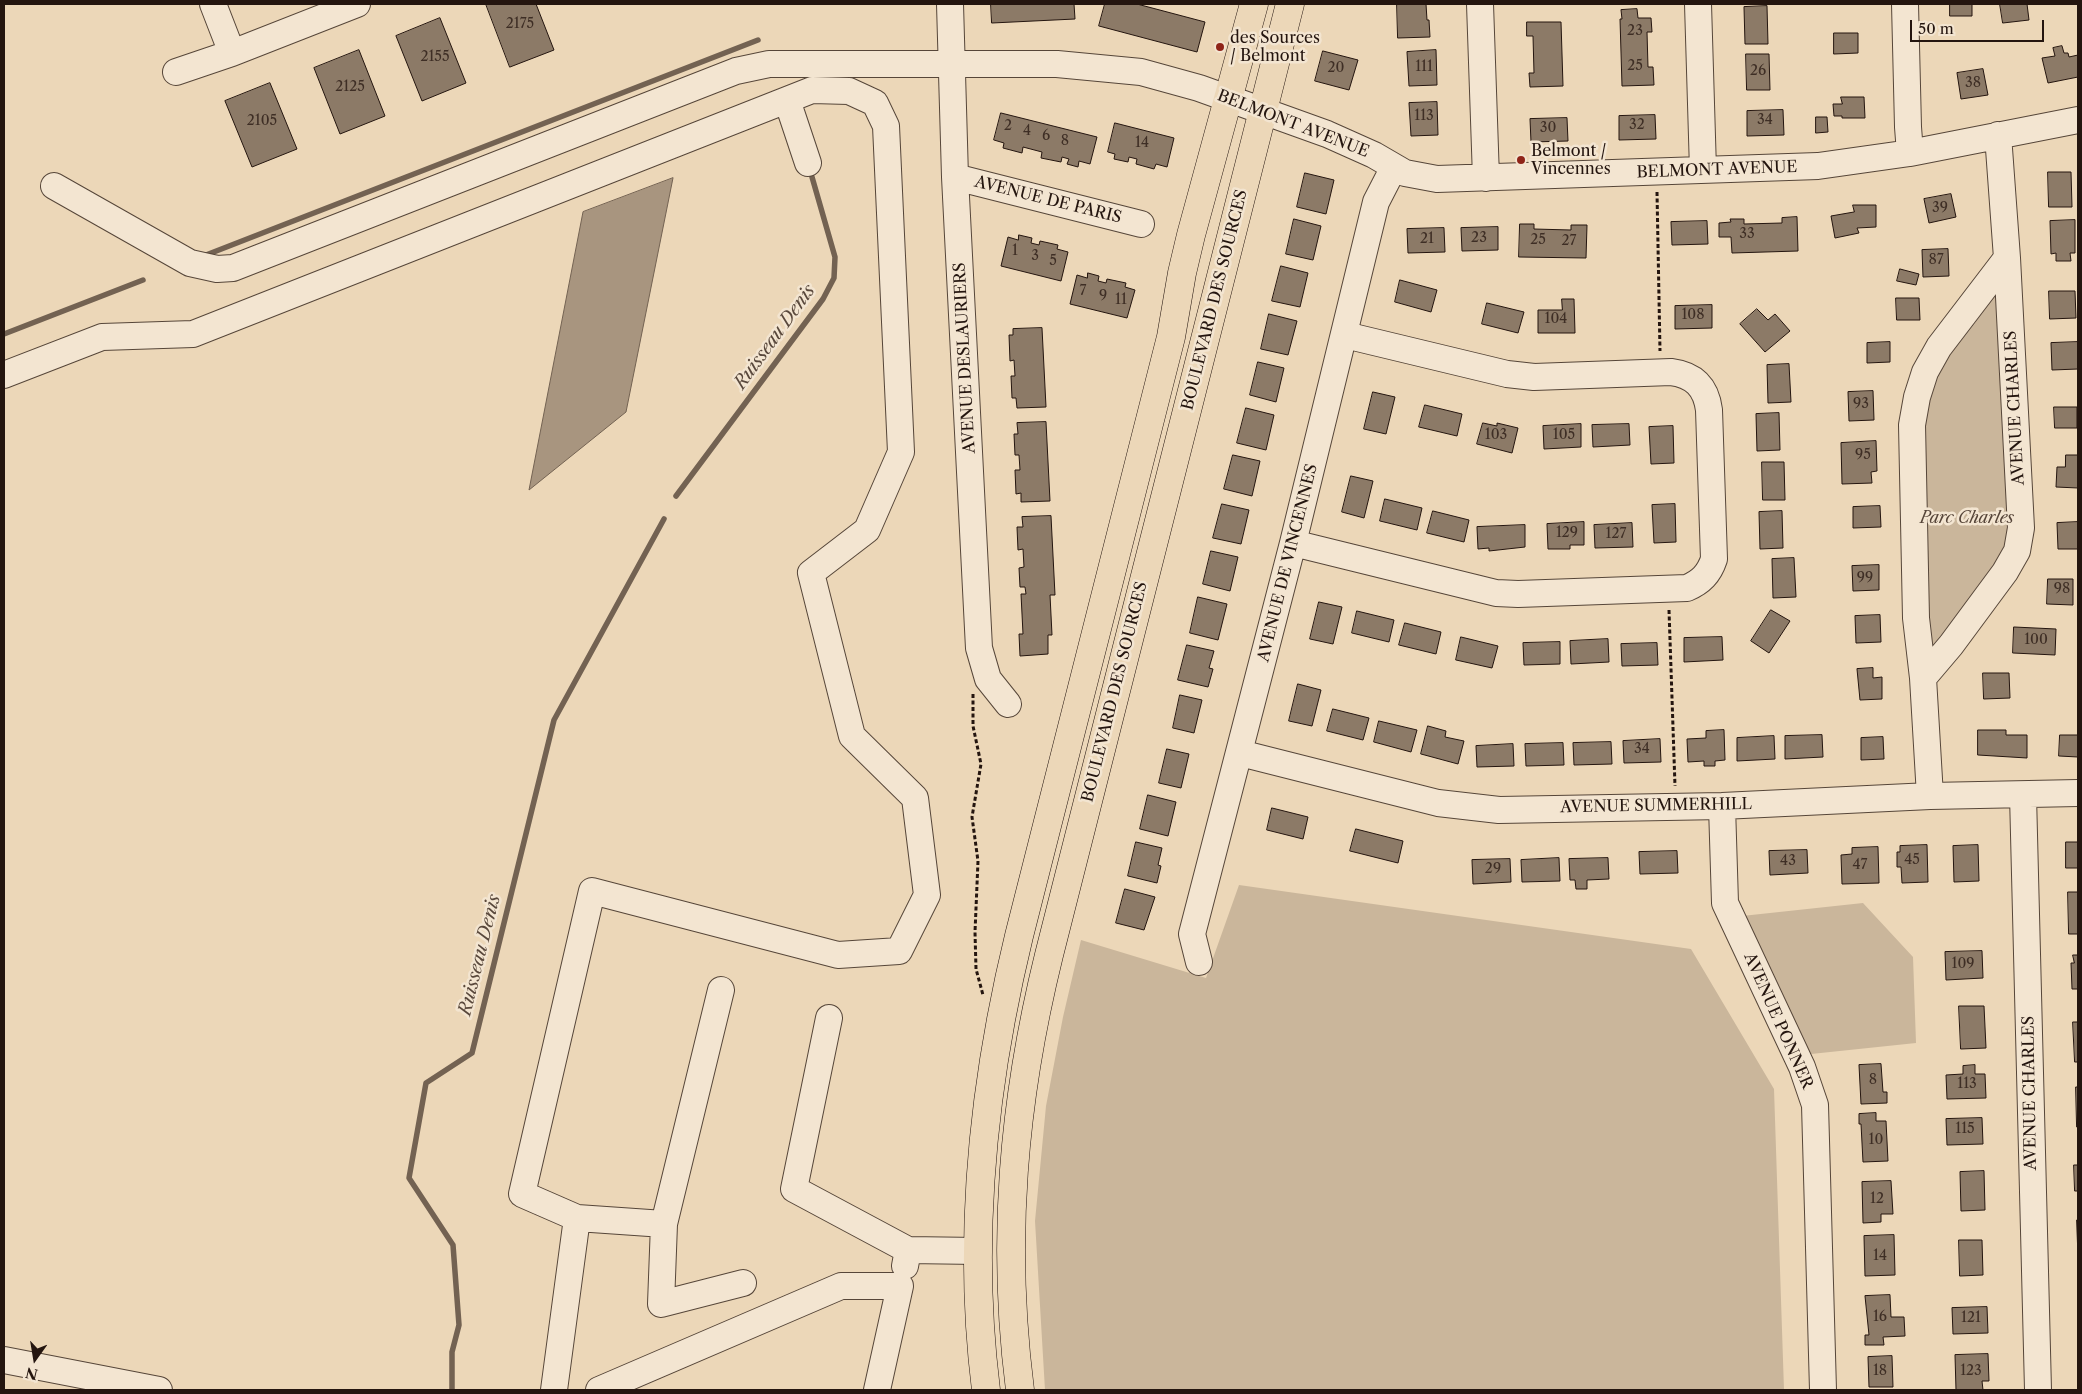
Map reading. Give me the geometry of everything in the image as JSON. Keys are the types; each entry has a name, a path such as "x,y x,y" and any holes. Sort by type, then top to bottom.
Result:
{"main road":[{"name":"BOULEVARD DES SOURCES","path":"986,1390 979,1306 978,1250 983,1140 1000,1022 1019,936 1171,337 1184,264 1254,4"},
{"name":"BOULEVARD DES SOURCES","path":"1020,1390 1012,1292 1011,1221 1018,1111 1027,1055 1048,956 1290,4"}],"street":[{"path":"212,4 232,53"},
{"path":"176,72 232,53 357,4"},
{"name":"AVENUE DESLAURIERS","path":"950,4 955,177 979,648 985,671 1008,704"},
{"path":"1480,4 1486,178"},
{"path":"1698,4 1703,170"},
{"path":"1904,4 1910,153"},
{"name":"BELMONT AVENUE","path":"54,186 190,263 217,269 233,268 736,71 769,64 1057,64 1135,72 1199,88 1263,113 1327,134 1374,155 1405,173 1424,178 1486,178 1818,166 1910,153 2078,120"},
{"path":"4,375 102,337 193,334 812,90 849,91 875,103 886,126 901,452 867,530 811,573 852,736 915,798 926,895 899,951 838,955 592,891 522,1194 577,1218 664,1224"},
{"path":"787,100 808,163"},
{"name":"AVENUE CHARLES","path":"1923,678 1952,645 2005,572 2017,551 2021,528 2007,258 1998,136"},
{"name":"AVENUE DE VINCENNES","path":"1199,962 1192,934 1293,543 1376,202 1394,167"},
{"name":"AVENUE DE PARIS","path":"955,177 1141,224"},
{"path":"1930,796 1923,678 1916,618 1912,425 1916,397 1925,372 1939,347 2007,258"},
{"path":"1293,543 1467,587 1506,594 1687,588 1702,580 1712,566 1714,559 1709,410 1705,392 1701,386 1688,376 1671,372 1534,377 1507,374 1345,335"},
{"name":"AVENUE SUMMERHILL","path":"1240,753 1438,803 1499,810 1722,806 1930,796 2078,793"},
{"name":"AVENUE CHARLES","path":"2023,795 2038,1390"},
{"name":"AVENUE PONNER","path":"1722,806 1725,903 1802,1067 1815,1105 1823,1390"},
{"path":"721,990 664,1224 661,1304 743,1283"},
{"path":"829,1018 794,1189 908,1250 978,1250"},
{"path":"554,1390 577,1218"},
{"path":"877,1390 908,1250"},
{"path":"599,1390 841,1286 900,1286"},
{"path":"4,1360 159,1390"}],"path":[{"path":"1657,189 1660,352"},
{"path":"1669,600 1675,794"},
{"path":"985,671 978,676 973,685 972,708 974,735 981,764 972,817 978,861 975,932 976,969 983,997 1000,1022"}],"green space":[{"name":"Parc Charles","path":"2007,258 2021,528 1923,678 1917,397"},
{"path":"1239,885 1691,949 1774,1089 1784,1390 1045,1390 1035,1221 1046,1106 1063,1017 1081,940 1206,978"},
{"path":"1863,903 1913,957 1916,1043 1811,1054 1742,916"}],"shaded area":[{"path":"673,178 626,412 529,490 583,212"}],"building":[{"path":"486,4 536,4 554,50 510,67"},
{"path":"991,4 1074,4 1075,19 992,23"},
{"path":"1105,4 1137,4 1205,22 1197,52 1099,26"},
{"path":"1397,4 1426,4 1430,37 1398,38"},
{"path":"1950,4 1972,4 1972,16 1950,16"},
{"path":"2000,4 2027,4 2029,20 2003,23"},
{"path":"1767,6 1768,44 1745,44 1744,7"},
{"path":"1637,9 1638,18 1651,18 1652,32 1647,32 1648,67 1653,67 1654,85 1622,86 1621,10"},
{"path":"440,18 466,83 422,101 396,36"},
{"path":"1527,22 1561,22 1563,86 1530,87 1529,73 1534,73 1533,36 1527,36"},
{"path":"1834,33 1858,33 1858,53 1834,54"},
{"path":"2062,46 2064,53 2068,53 2069,57 2078,55 2078,77 2048,83 2042,58 2055,56 2053,48"},
{"path":"359,50 385,116 340,134 314,68"},
{"path":"1436,50 1437,85 1409,86 1407,52"},
{"path":"1323,51 1358,60 1349,90 1315,81"},
{"path":"1746,54 1769,54 1770,90 1747,90"},
{"path":"1983,69 1988,95 1961,99 1957,73"},
{"path":"270,83 297,149 252,167 225,101"},
{"path":"1841,97 1864,97 1865,118 1834,116 1833,104 1842,104"},
{"path":"1437,102 1438,135 1411,136 1409,103"},
{"path":"1783,110 1784,135 1747,136 1747,111"},
{"path":"1001,113 1097,137 1090,164 1079,161 1078,167 1067,164 1069,159 1062,157 1061,162 1041,158 1042,152 1023,147 1022,153 1003,148 1004,143 994,140"},
{"path":"1655,115 1656,139 1619,140 1619,116"},
{"path":"1816,117 1827,117 1828,132 1816,133"},
{"path":"1567,118 1568,141 1531,142 1530,119"},
{"path":"1115,123 1174,138 1167,167 1156,164 1154,169 1136,164 1137,159 1129,157 1128,162 1114,159 1115,154 1108,152"},
{"path":"2048,172 2071,172 2072,207 2049,207"},
{"path":"1305,173 1334,180 1326,214 1297,207"},
{"path":"1951,194 1956,217 1929,223 1924,199"},
{"path":"1853,205 1876,205 1876,227 1857,228 1859,233 1835,238 1831,216 1854,212"},
{"path":"1797,217 1798,251 1732,253 1731,237 1719,237 1719,223 1731,222 1730,219 1744,219 1744,224 1782,223 1782,218"},
{"path":"1294,219 1321,226 1313,260 1286,254"},
{"path":"2075,220 2075,253 2070,253 2071,261 2056,261 2056,253 2051,254 2050,221"},
{"path":"1707,221 1708,244 1672,245 1671,222"},
{"path":"1520,224 1534,224 1534,229 1571,230 1571,225 1587,225 1586,258 1519,257"},
{"path":"1498,227 1498,250 1462,251 1461,228"},
{"path":"1444,228 1445,252 1408,253 1407,229"},
{"path":"1019,235 1032,238 1031,243 1039,245 1040,241 1058,245 1057,249 1068,252 1061,281 1001,266 1008,237 1018,240"},
{"path":"1948,249 1949,276 1923,277 1922,250"},
{"path":"1281,266 1308,273 1300,307 1272,301"},
{"path":"1900,269 1919,274 1916,285 1897,281"},
{"path":"1088,273 1099,276 1098,281 1106,283 1107,279 1126,283 1125,287 1135,290 1127,318 1070,304 1077,275 1087,278"},
{"path":"1400,280 1437,290 1431,312 1395,302"},
{"path":"2049,291 2075,291 2076,318 2050,319"},
{"path":"1896,298 1919,298 1920,320 1897,320"},
{"path":"1562,299 1574,299 1575,333 1538,333 1538,310 1562,310"},
{"path":"1487,303 1524,312 1518,333 1482,324"},
{"path":"1712,305 1712,328 1675,329 1675,306"},
{"path":"1757,309 1768,320 1775,314 1790,331 1765,352 1740,324"},
{"path":"1269,314 1297,321 1288,355 1261,349"},
{"path":"1042,328 1046,407 1017,408 1016,398 1012,398 1011,376 1015,376 1014,360 1010,361 1009,335 1013,335 1013,329"},
{"path":"1890,342 1890,362 1867,363 1867,343"},
{"path":"2078,342 2078,369 2052,370 2051,343"},
{"path":"1258,362 1284,368 1276,402 1250,395"},
{"path":"1789,364 1791,402 1768,403 1767,365"},
{"path":"1873,391 1874,420 1849,421 1848,392"},
{"path":"1373,392 1395,397 1386,434 1364,429"},
{"path":"1425,405 1462,414 1457,436 1419,427"},
{"path":"2054,407 2077,407 2077,428 2055,428"},
{"path":"1246,408 1274,415 1266,450 1237,443"},
{"path":"1779,413 1780,450 1757,451 1756,414"},
{"path":"1046,422 1050,501 1021,502 1021,493 1016,494 1015,470 1020,470 1019,455 1015,455 1014,434 1018,434 1017,423"},
{"path":"1483,423 1497,426 1497,423 1518,428 1512,453 1477,444"},
{"path":"1581,424 1581,447 1544,449 1543,426"},
{"path":"1629,424 1630,445 1593,447 1592,425"},
{"path":"1673,426 1674,463 1651,464 1649,427"},
{"path":"1876,441 1877,471 1871,472 1872,483 1842,484 1841,443"},
{"path":"1233,455 1260,461 1252,496 1224,489"},
{"path":"2066,455 2078,455 2078,488 2056,487 2057,467 2065,467"},
{"path":"1762,462 1784,462 1785,500 1763,500"},
{"path":"1351,476 1373,481 1364,518 1342,512"},
{"path":"1385,499 1422,508 1417,530 1380,521"},
{"path":"1222,504 1249,510 1241,544 1213,538"},
{"path":"1675,504 1676,542 1654,543 1652,505"},
{"path":"1880,506 1881,527 1853,528 1853,507"},
{"path":"1433,511 1469,520 1464,542 1427,533"},
{"path":"1782,511 1783,548 1760,549 1759,512"},
{"path":"1051,516 1055,595 1050,595 1052,635 1048,635 1048,654 1020,656 1019,634 1023,634 1021,594 1026,594 1025,587 1020,587 1019,568 1024,567 1023,549 1018,550 1017,527 1023,527 1022,517"},
{"path":"1584,522 1584,545 1570,545 1570,549 1548,549 1547,524"},
{"path":"2078,522 2078,549 2058,549 2057,523"},
{"path":"1632,523 1633,547 1595,548 1594,525"},
{"path":"1525,525 1525,547 1489,551 1489,548 1478,549 1477,527"},
{"path":"1211,551 1238,557 1230,591 1203,584"},
{"path":"1794,558 1796,597 1773,598 1772,559"},
{"path":"1879,565 1879,590 1853,591 1852,566"},
{"path":"2048,579 2073,579 2073,605 2047,604"},
{"path":"1198,597 1227,604 1218,640 1190,633"},
{"path":"1319,602 1342,607 1333,644 1310,639"},
{"path":"1771,610 1790,621 1769,653 1751,641"},
{"path":"1357,611 1394,620 1389,642 1352,633"},
{"path":"1880,615 1881,642 1856,643 1855,616"},
{"path":"1405,623 1441,632 1436,654 1399,645"},
{"path":"2014,627 2056,629 2055,655 2013,653"},
{"path":"1461,637 1498,646 1492,668 1456,660"},
{"path":"1722,637 1723,660 1684,662 1684,638"},
{"path":"1608,639 1609,662 1571,664 1570,641"},
{"path":"1560,642 1560,664 1524,665 1523,643"},
{"path":"1657,643 1658,665 1622,666 1621,644"},
{"path":"1187,645 1214,651 1209,668 1213,669 1208,687 1178,680"},
{"path":"1873,668 1873,678 1882,677 1882,699 1860,700 1857,669"},
{"path":"1983,673 2009,673 2010,698 1984,699"},
{"path":"1298,684 1321,690 1312,726 1289,721"},
{"path":"1180,695 1202,700 1194,733 1173,728"},
{"path":"1333,709 1369,718 1363,740 1327,731"},
{"path":"1379,721 1417,730 1411,752 1374,742"},
{"path":"1428,726 1446,731 1445,737 1464,741 1458,764 1421,754"},
{"path":"1724,730 1725,760 1715,761 1715,766 1704,766 1704,761 1688,762 1687,739 1706,738 1706,731"},
{"path":"1978,730 2006,730 2006,735 2027,735 2027,758 1978,755"},
{"path":"1822,735 1823,757 1785,759 1785,736"},
{"path":"2060,735 2078,735 2078,757 2059,756"},
{"path":"1774,736 1775,759 1737,761 1737,738"},
{"path":"1883,737 1884,759 1861,760 1861,738"},
{"path":"1660,739 1661,762 1624,763 1623,741"},
{"path":"1611,742 1612,764 1574,765 1573,743"},
{"path":"1563,743 1564,765 1526,766 1525,744"},
{"path":"1513,744 1514,766 1477,767 1476,746"},
{"path":"1167,749 1189,754 1181,788 1159,783"},
{"path":"1148,795 1176,802 1168,836 1140,829"},
{"path":"1272,808 1308,817 1303,839 1267,830"},
{"path":"1356,829 1403,841 1398,863 1350,851"},
{"path":"1136,842 1162,848 1158,865 1161,866 1157,883 1128,876"},
{"path":"2066,842 2078,842 2078,868 2066,868"},
{"path":"1927,845 1928,882 1902,883 1901,867 1897,867 1897,852 1900,852 1900,846"},
{"path":"1978,845 1979,881 1954,882 1953,846"},
{"path":"1878,847 1879,883 1842,884 1841,855 1852,854 1852,848"},
{"path":"1807,850 1808,873 1770,875 1769,851"},
{"path":"1677,851 1678,873 1640,874 1639,852"},
{"path":"1559,858 1560,881 1522,882 1521,860"},
{"path":"1608,858 1609,879 1587,880 1587,889 1576,889 1575,880 1570,880 1569,859"},
{"path":"1510,859 1511,882 1473,884 1472,860"},
{"path":"1125,889 1155,897 1144,930 1116,923"},
{"path":"2068,892 2078,892 2078,934 2069,934"},
{"path":"1982,951 1983,978 1946,980 1945,952"},
{"path":"2073,955 2078,955 2078,989 2072,989 2071,963 2074,963"},
{"path":"1959,1006 1984,1006 1986,1048 1961,1049"},
{"path":"2073,1022 2078,1022 2078,1062 2075,1062"},
{"path":"1881,1064 1883,1092 1887,1092 1887,1103 1861,1104 1859,1065"},
{"path":"1975,1065 1975,1074 1985,1074 1986,1098 1947,1099 1946,1075 1963,1074 1963,1066"},
{"path":"2076,1087 2078,1087 2078,1127 2077,1127"},
{"path":"1876,1113 1876,1121 1886,1121 1888,1161 1863,1162 1859,1114"},
{"path":"1982,1118 1983,1144 1947,1145 1946,1119"},
{"path":"2074,1165 2078,1165 2078,1191 2075,1191"},
{"path":"1984,1171 1985,1210 1961,1211 1960,1172"},
{"path":"1891,1181 1893,1214 1881,1214 1881,1222 1863,1223 1862,1182"},
{"path":"2077,1220 2078,1220 2078,1256"},
{"path":"1894,1235 1895,1275 1865,1276 1864,1236"},
{"path":"1959,1240 1982,1240 1983,1275 1960,1276"},
{"path":"1890,1295 1891,1317 1904,1317 1905,1336 1883,1337 1884,1345 1865,1345 1865,1335 1869,1335 1865,1296"},
{"path":"1987,1307 1988,1333 1953,1334 1952,1308"},
{"path":"1988,1354 1989,1381 1982,1381 1983,1390 1956,1390 1955,1355"},
{"path":"1892,1356 1893,1387 1869,1387 1868,1357"}],"waterway":[{"path":"206,255 758,40"},
{"name":"Ruisseau Denis","path":"676,496 823,299 834,278 835,257 812,177"},
{"path":"4,334 143,280"},
{"name":"Ruisseau Denis","path":"452,1390 452,1352 459,1325 453,1245 409,1178 426,1083 472,1053 554,720 664,519"}],"place":[{"name":"des Sources / Belmont","path":"1220,47"},
{"name":"Belmont / Vincennes","path":"1521,160"}]}
